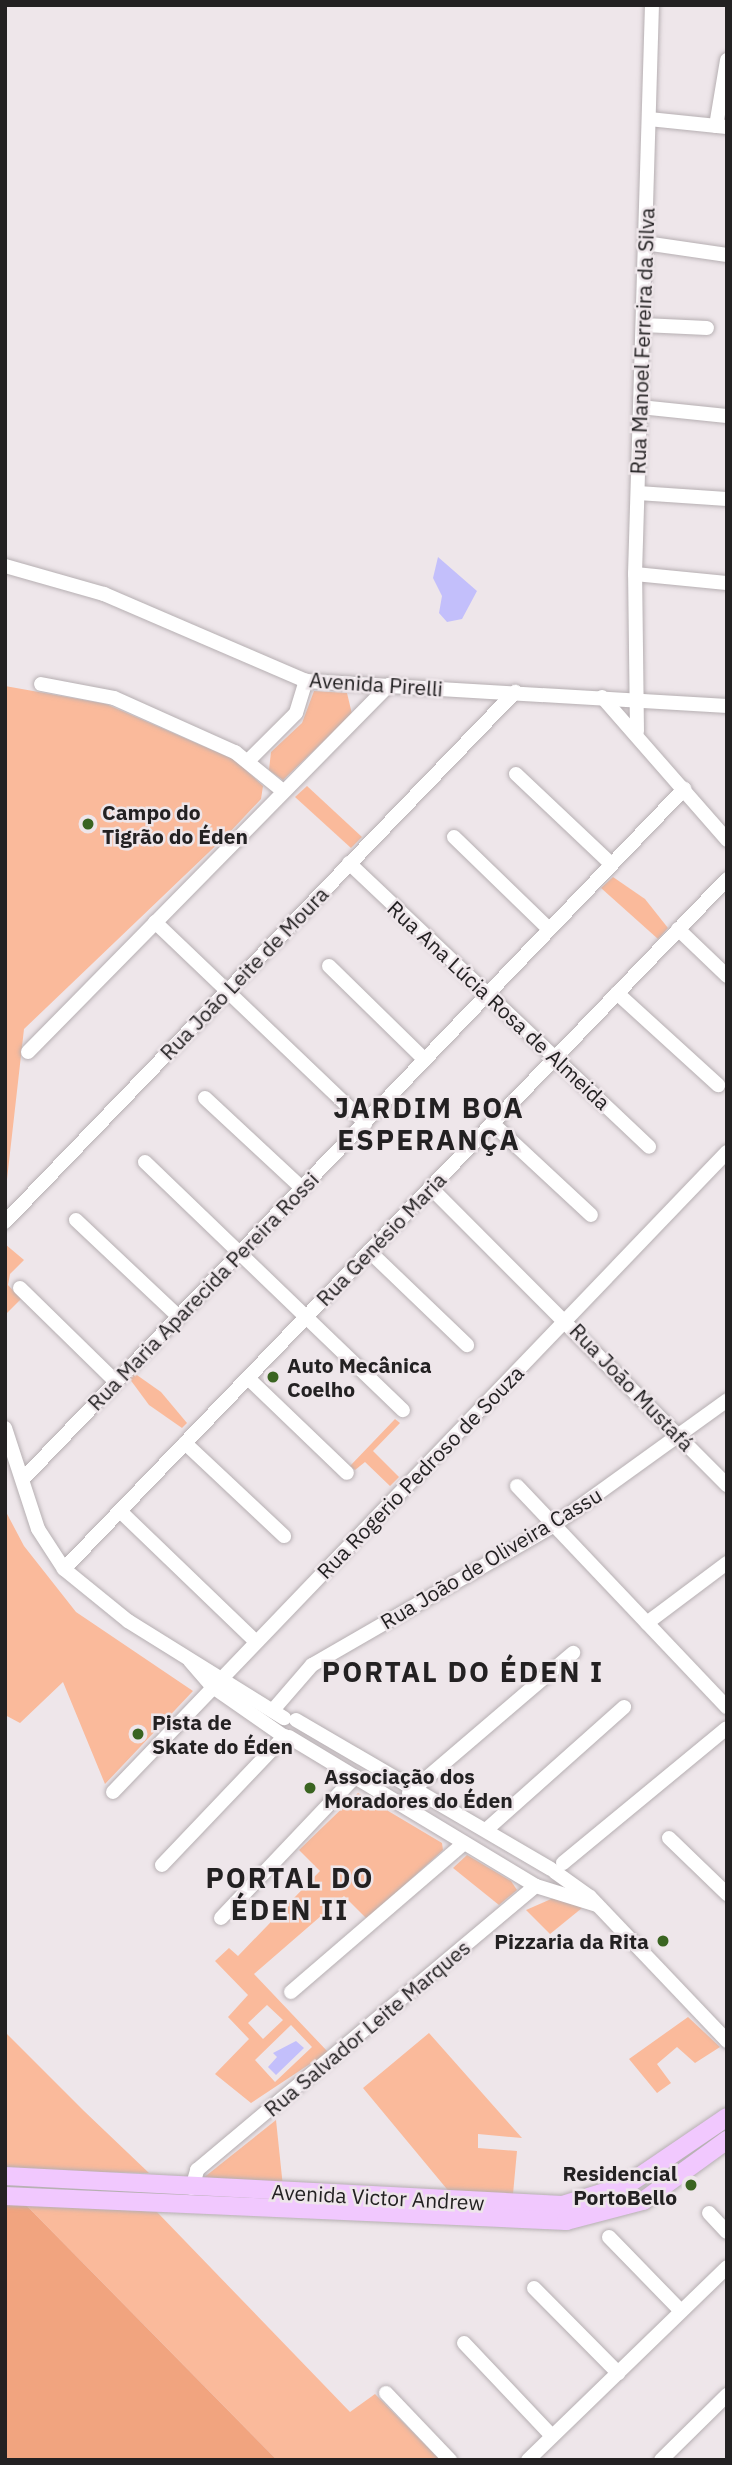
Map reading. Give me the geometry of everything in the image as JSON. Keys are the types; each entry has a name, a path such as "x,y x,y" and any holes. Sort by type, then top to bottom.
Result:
{"main road":[{"name":"Avenida Victor Andrew","path":"5,2176 562,2205 626,2185 727,2114"},
{"path":"672,2182 671,2165 690,2140"},
{"name":"Avenida Victor Andrew","path":"5,2196 566,2221 613,2212 672,2182 727,2140"},
{"path":"183,2187 209,2205"}],"street":[{"name":"Rua Manoel Ferreira da Silva","path":"635,728 635,574 652,5"},
{"path":"649,119 721,126 727,60"},
{"path":"645,243 727,255"},
{"path":"642,325 707,328"},
{"path":"640,407 727,416"},
{"path":"638,493 727,499"},
{"name":"Avenida Pirelli","path":"5,566 104,594 306,681 727,706"},
{"path":"635,574 727,583"},
{"path":"249,760 296,713 306,681"},
{"path":"41,684 114,698 249,760 283,791"},
{"path":"28,1052 388,685"},
{"path":"472,690 489,704 482,724"},
{"name":"Rua João Leite de Moura","path":"5,1221 515,692"},
{"path":"602,697 635,728 727,840"},
{"path":"516,774 610,863"},
{"name":"Rua Maria Aparecida Pereira Rossi","path":"21,1472 42,1460 610,863 684,789"},
{"path":"454,837 549,929"},
{"name":"Rua Ana Lúcia Rosa de Almeida","path":"349,863 649,1147"},
{"name":"Rua Genésio Maria","path":"64,1569 727,879"},
{"path":"155,922 365,1123"},
{"path":"678,929 727,976"},
{"path":"329,966 425,1060"},
{"path":"617,993 718,1085"},
{"path":"205,1098 302,1188"},
{"path":"492,1123 591,1216"},
{"name":"Rua Rogerio Pedroso de Souza","path":"113,1792 727,1152"},
{"path":"145,1162 403,1410"},
{"name":"Rua João Mustafá","path":"430,1187 567,1318 727,1485"},
{"path":"76,1220 178,1316"},
{"path":"369,1251 467,1345"},
{"path":"20,1287 115,1381"},
{"path":"248,1378 347,1473"},
{"name":"Rua João de Oliveira Cassu","path":"285,1736 285,1716 290,1689 312,1665 554,1525 681,1437 727,1400"},
{"path":"5,1428 38,1529 64,1569 86,1592 190,1660 224,1676 285,1716 486,1830 597,1905 727,2041"},
{"path":"186,1443 284,1536"},
{"path":"517,1486 727,1707"},
{"path":"120,1511 256,1642"},
{"path":"647,1623 727,1563"},
{"path":"398,1803 573,1653"},
{"path":"190,1660 213,1687 285,1736 464,1843 551,1873 597,1905"},
{"path":"486,1830 624,1707"},
{"name":"Rua Salvador Leite Marques","path":"183,2187 197,2170 727,1728"},
{"path":"162,1865 285,1736"},
{"path":"220,1918 355,1777"},
{"path":"669,1838 727,1894"},
{"path":"291,1992 464,1843"},
{"path":"709,2213 727,2232"},
{"path":"608,2237 681,2311"},
{"path":"528,2460 727,2267"},
{"path":"534,2288 618,2373"},
{"path":"464,2343 552,2436"},
{"path":"386,2393 450,2460"},
{"path":"661,2460 727,2395"}],"shaded area":[{"path":"438,557 477,591 462,619 447,622 439,613 442,596 433,578"},
{"path":"5,686 106,704 235,760 263,786 261,799 230,832 24,1029 5,1197"},
{"path":"314,691 347,693 352,714 283,780 269,770 271,752 302,723"},
{"path":"307,786 362,837 351,848 295,797"},
{"path":"613,877 645,899 668,928 658,939 601,888"},
{"path":"5,1244 24,1260 10,1274 8,1285 21,1299 5,1315"},
{"path":"134,1373 161,1392 187,1423 182,1428 149,1405 129,1378"},
{"path":"395,1419 400,1423 373,1451 399,1477 390,1486 365,1462 355,1470 350,1466"},
{"path":"5,1510 24,1546 76,1612 193,1691 105,1784 63,1682 20,1723 5,1715"},
{"path":"358,1793 442,1843 443,1850 367,1919 344,1896 254,1974 328,2052 251,2103 215,2074 249,2039 228,2017 248,1995 215,1961 229,1948 238,1956 320,1871 299,1850","holes":["267,2005 283,2020 263,2039 248,2023","291,2025 312,2047 275,2082 255,2060"]},
{"path":"467,1855 511,1881 517,1890 499,1905 453,1868"},
{"path":"558,1896 582,1908 550,1934 526,1910"},
{"path":"688,2017 720,2047 695,2063 677,2047 657,2064 671,2083 657,2093 629,2059"},
{"path":"5,2032 84,2111 149,2173 5,2170"},
{"path":"429,2033 522,2138 478,2134 478,2148 517,2151 513,2194 451,2194 363,2088"},
{"path":"296,2041 304,2048 276,2075 268,2067 277,2057 273,2053"},
{"path":"276,2120 283,2187 202,2179"},
{"path":"5,2204 25,2204 277,2460 5,2460"},
{"path":"25,2204 157,2212 350,2412 375,2394 440,2460 277,2460"}],"place":[{"name":"Campo do Tigrão do Éden","path":"88,824"},
{"name":"Auto Mecânica Coelho","path":"273,1377"},
{"name":"Pista de Skate do Éden","path":"138,1734"},
{"name":"Associação dos Moradores do Éden","path":"310,1788"},
{"name":"Pizzaria da Rita","path":"663,1941"},
{"name":"Residencial PortoBello","path":"691,2185"}],"district":[{"name":"JARDIM BOA ESPERANÇA","path":"429,1124"},
{"name":"PORTAL DO ÉDEN I","path":"463,1672"},
{"name":"PORTAL DO ÉDEN II","path":"290,1894"}]}
